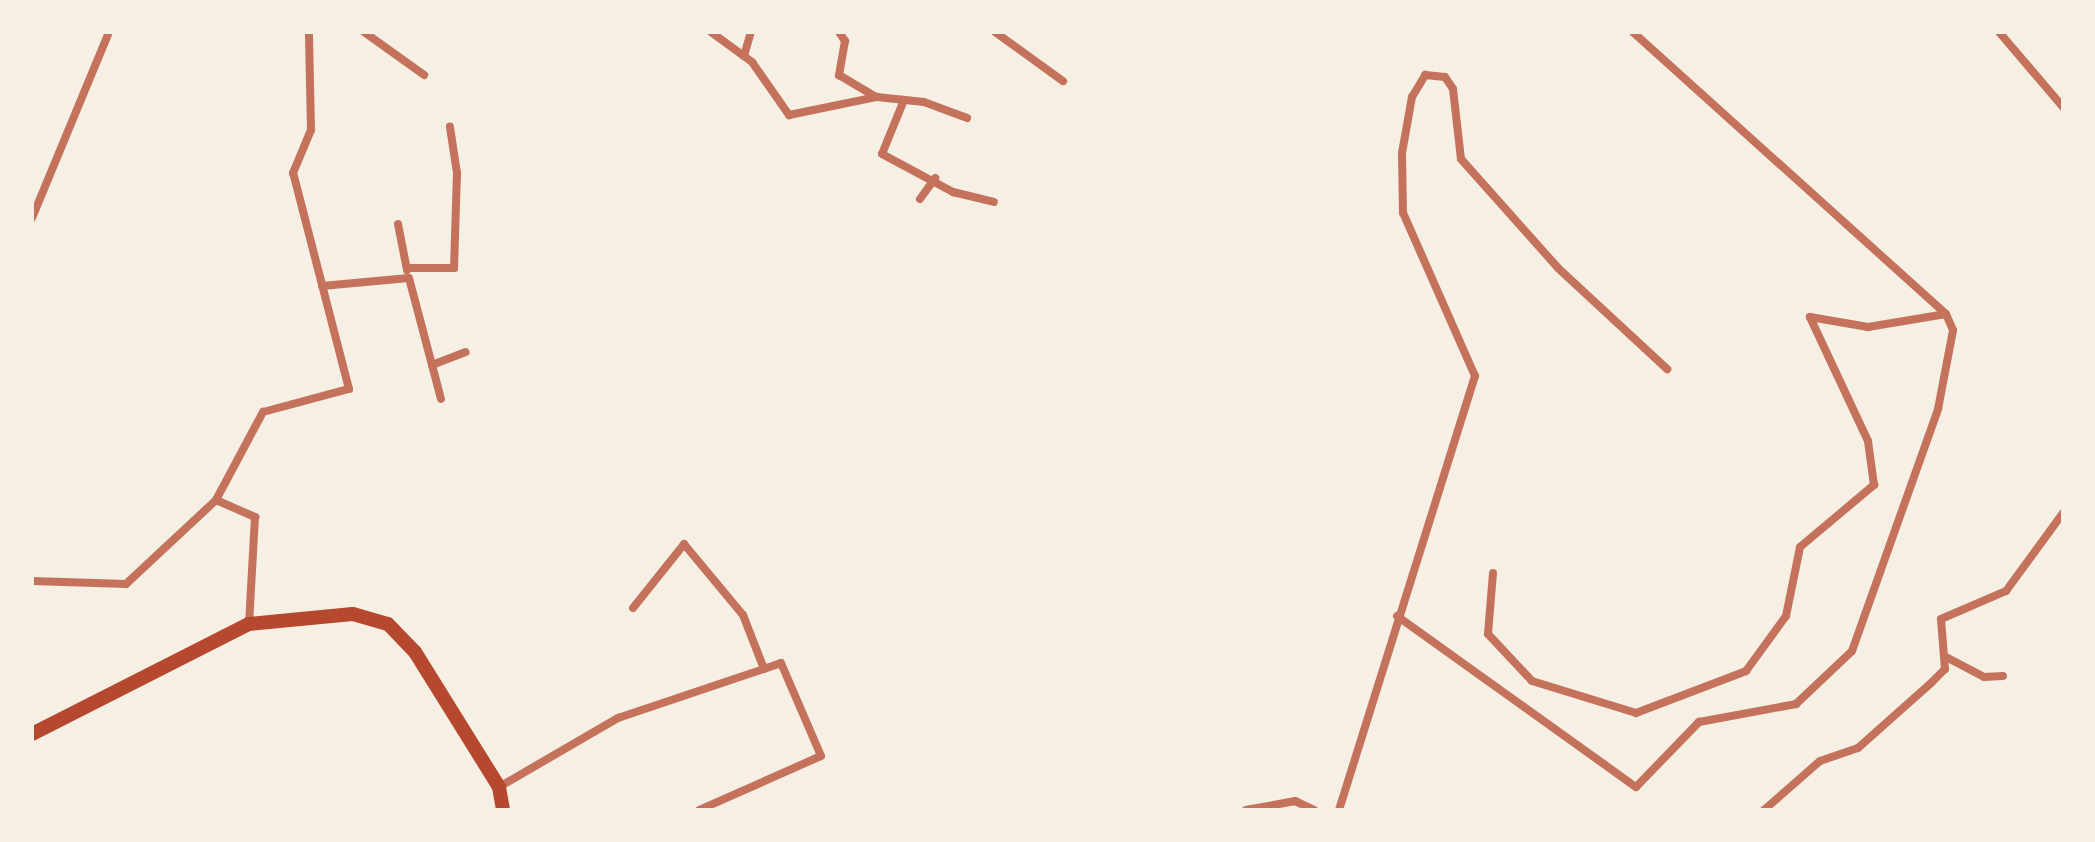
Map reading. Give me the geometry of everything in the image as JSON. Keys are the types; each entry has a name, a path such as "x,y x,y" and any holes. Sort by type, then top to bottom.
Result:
{"main road":[{"path":"32,734 249,624 353,614 388,624 415,652 499,787 503,810"}],"street":[{"path":"32,218 109,32"},
{"path":"32,581 126,584 216,500 263,412 349,389 293,173 311,130 309,32"},
{"path":"364,32 424,75"},
{"path":"711,32 744,56 789,115 877,97 904,100 967,118"},
{"path":"744,56 751,32"},
{"path":"839,32 845,41 839,75 877,97"},
{"path":"995,32 1063,81"},
{"path":"1397,616 1636,787 1699,722 1796,704 1852,651 1948,374 1953,330 1946,314 1633,32"},
{"path":"1999,32 2063,107"},
{"path":"1339,810 1397,616 1475,376 1403,213 1402,153 1412,97 1425,75 1445,77 1453,89 1461,159 1558,268 1667,369"},
{"path":"904,100 882,154 935,178 953,192 994,202"},
{"path":"407,268 454,268 457,173 450,127"},
{"path":"920,199 935,178"},
{"path":"398,224 441,399"},
{"path":"322,286 409,278"},
{"path":"1493,573 1488,634 1532,681 1636,713 1746,671 1786,616 1800,547 1874,485 1868,441 1810,317 1868,327 1946,314"},
{"path":"432,365 466,352"},
{"path":"216,500 255,517 249,624"},
{"path":"1764,810 1809,768 1858,748 1945,669 1941,619 2006,591 2063,513"},
{"path":"633,608 684,544 743,615 764,669"},
{"path":"1946,657 1984,677 2003,676"},
{"path":"499,787 618,718 781,663 821,756 699,810"},
{"path":"1246,810 1295,801 1314,810"}]}
